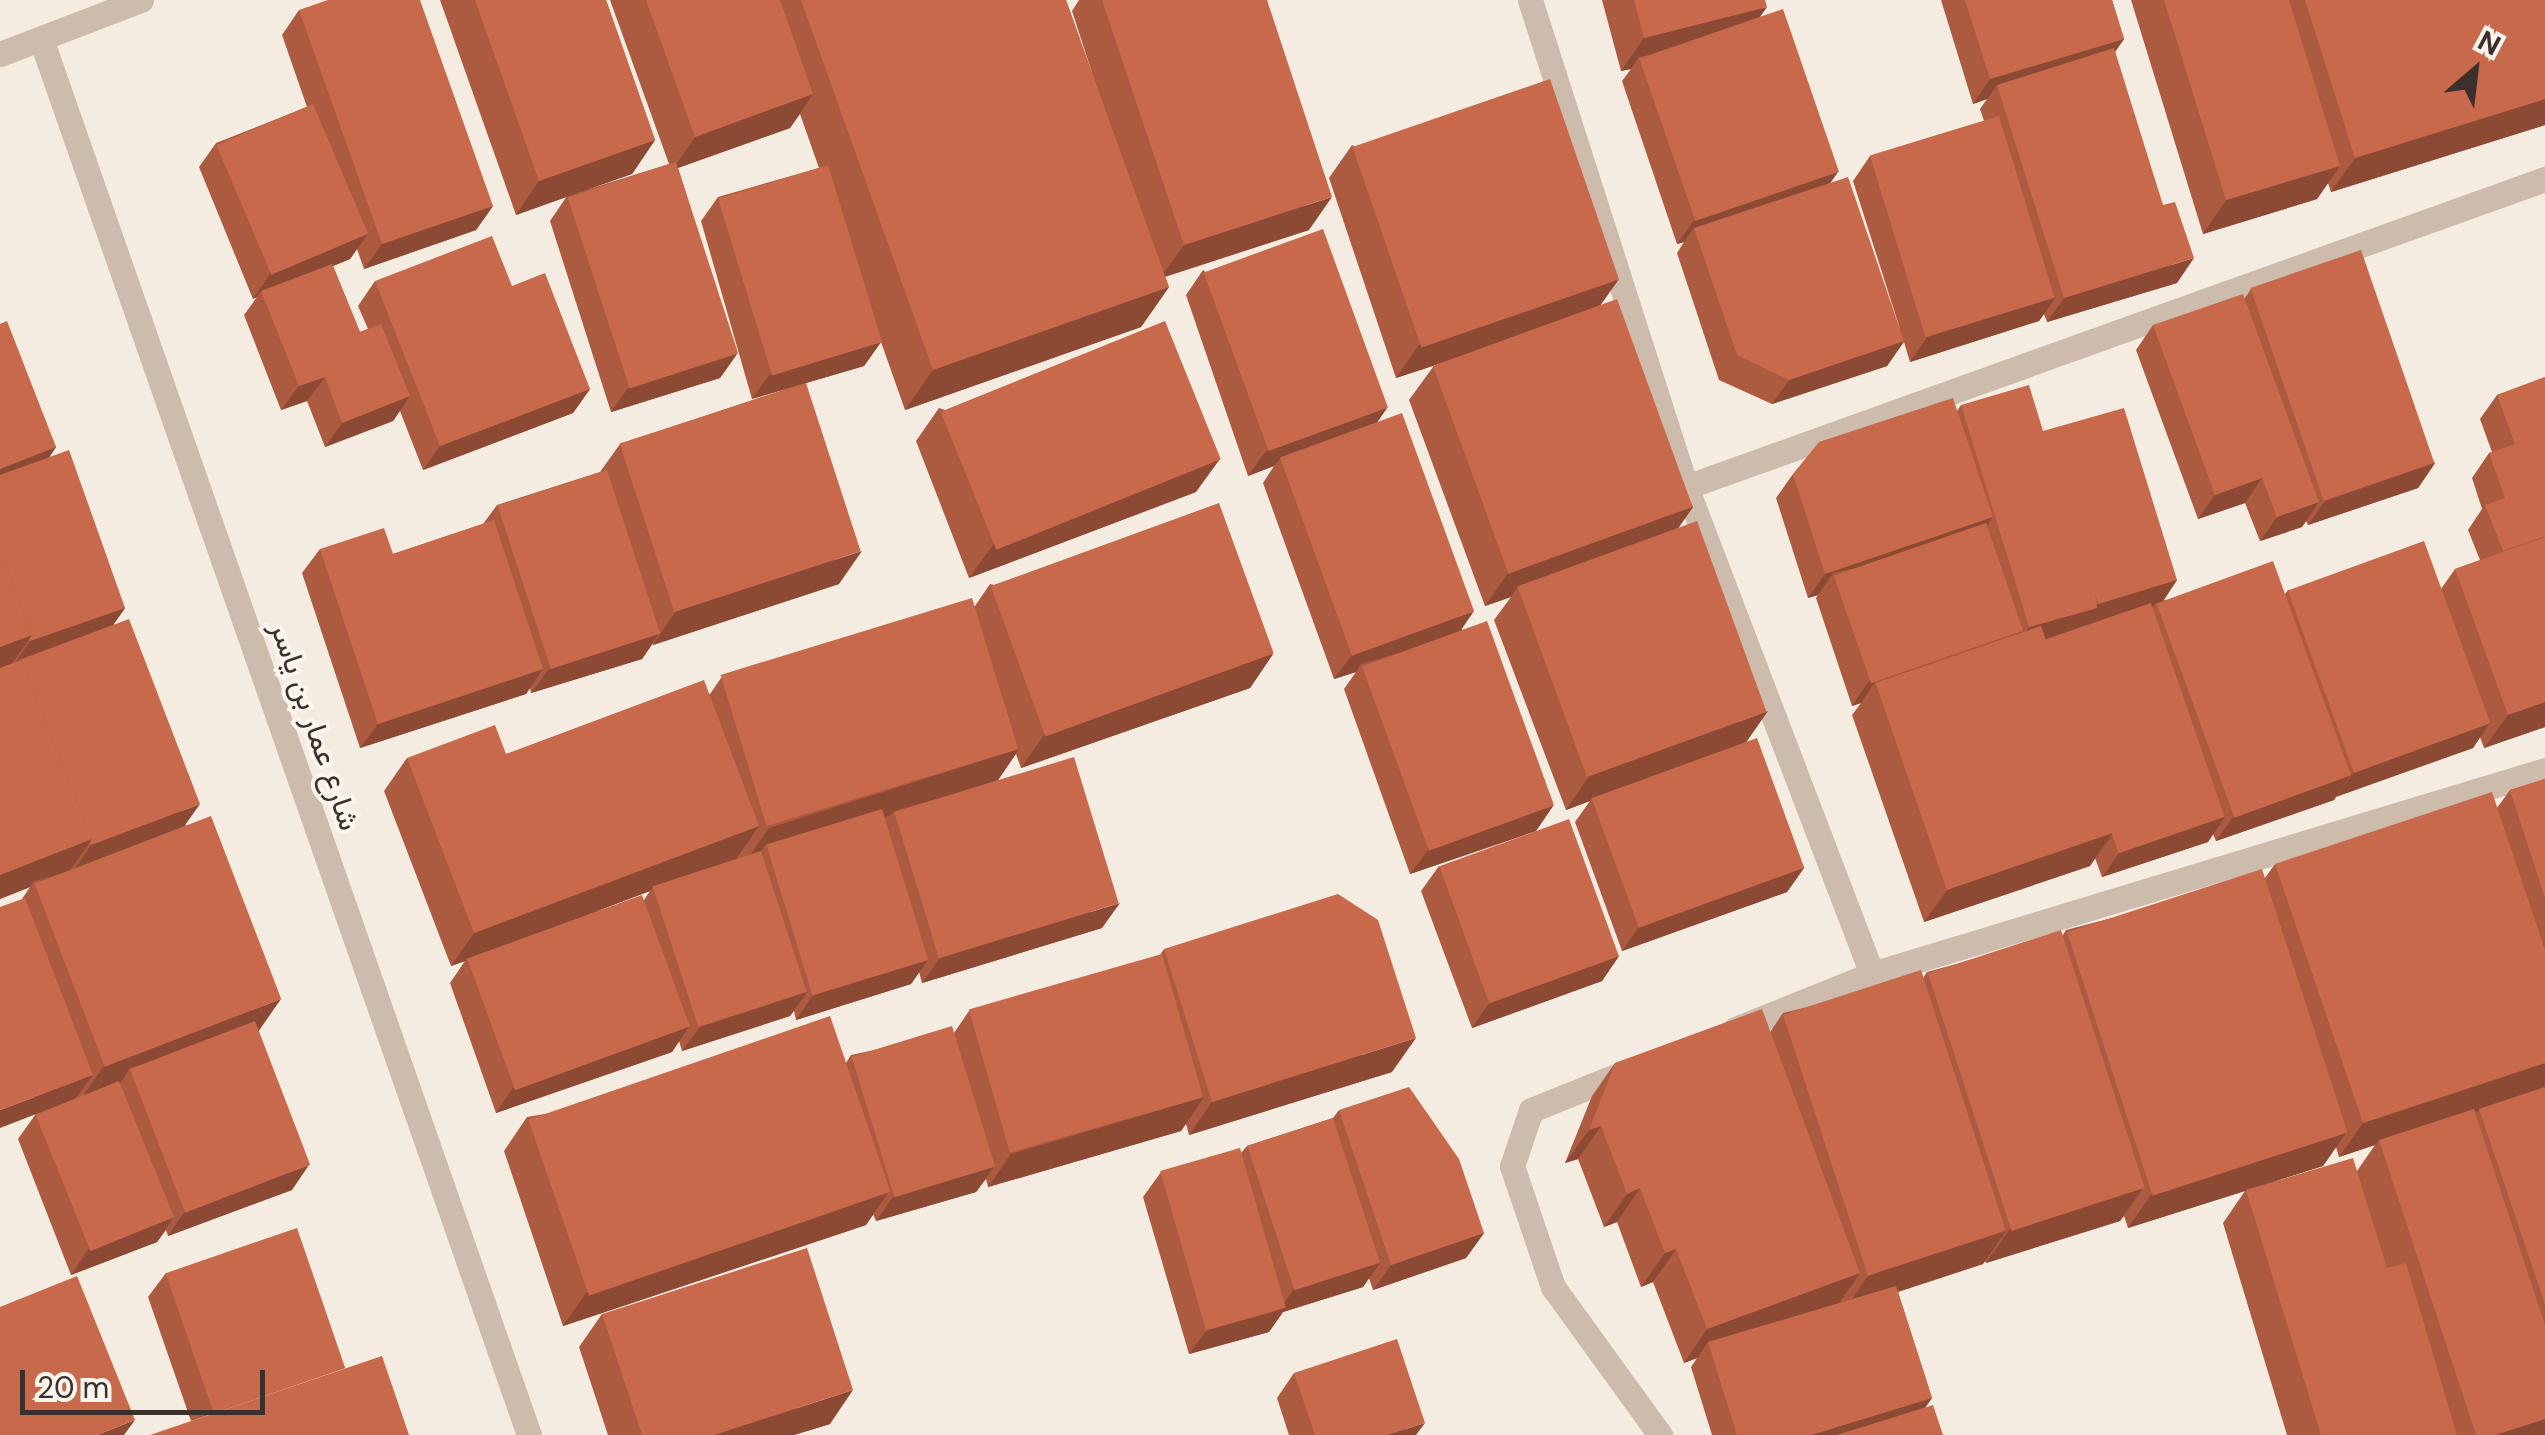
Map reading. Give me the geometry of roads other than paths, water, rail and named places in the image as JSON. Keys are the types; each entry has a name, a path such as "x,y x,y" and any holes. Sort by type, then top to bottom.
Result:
{"street":[{"path":"0,54 141,0"},
{"path":"1530,0 1686,488 1872,974"},
{"name":"شارع عمار بن ياسر","path":"41,39 529,1435"},
{"path":"1686,488 2545,179"},
{"path":"1710,1038 1872,974 2545,770"},
{"path":"1656,1060 1531,1110 1512,1166 1553,1287 1660,1435"}]}
